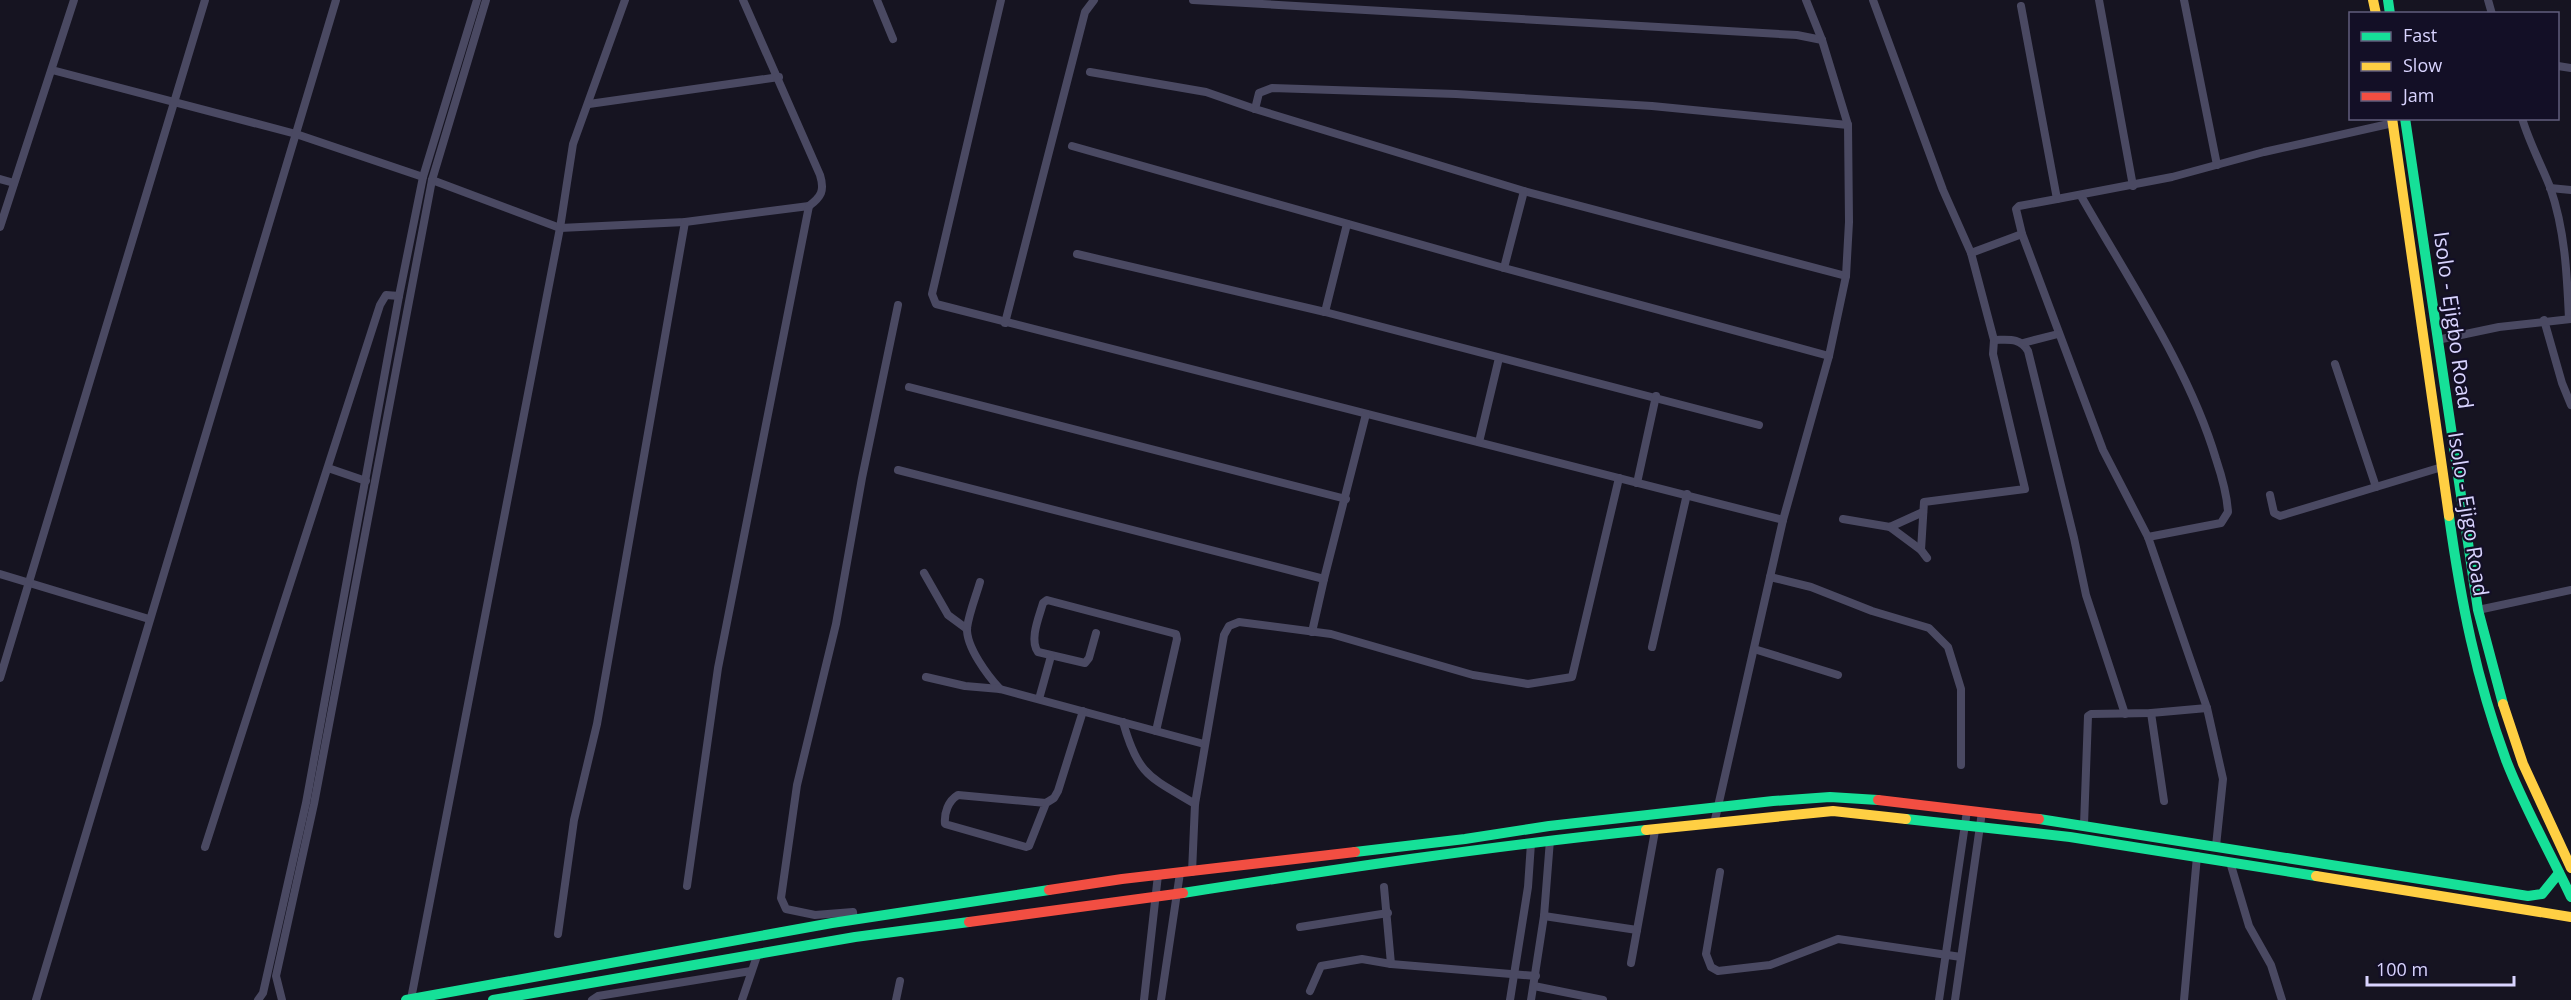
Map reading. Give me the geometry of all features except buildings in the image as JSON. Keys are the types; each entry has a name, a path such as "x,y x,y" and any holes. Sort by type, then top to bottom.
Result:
{"main road":[{"name":"Isolo - Ejigbo Road","path":"2405,120 2478,610 2501,697 2523,764 2571,868"},
{"name":"Isolo - Ejigo Road","path":"2392,121 2459,587 2476,669 2510,772 2571,897"},
{"path":"406,1000 854,920 1158,875 1465,839 1549,826 1773,801 1830,797 1901,801 2084,825 2380,871 2528,897 2542,894 2559,873"},
{"path":"493,1000 902,930 1178,894 1356,866 1550,840 1833,811 1980,826 2197,856 2571,917"}],"street":[{"path":"0,228 74,0"},
{"path":"0,678 205,0"},
{"path":"36,1000 336,0"},
{"path":"258,1000 263,993 309,792 399,296 423,177 477,0"},
{"path":"282,1000 276,976 345,646 408,298 432,180 486,0"},
{"path":"411,999 560,228 573,144 625,0"},
{"path":"432,180 560,228 685,222 809,206 819,198 823,191 823,183 779,77 743,0"},
{"path":"877,0 893,39"},
{"path":"1001,0 932,294 936,304 1783,520"},
{"path":"1005,322 1085,12 1094,0"},
{"path":"1193,0 1797,35 1822,40"},
{"path":"1714,824 1783,520 1828,356 1846,276 1849,222 1848,125 1822,40 1806,0"},
{"path":"1873,0 1943,190 1971,253 1994,340 1993,354 2025,489 1924,501 1921,550"},
{"path":"2099,0 2133,186"},
{"path":"2184,0 2217,165"},
{"path":"2021,6 2057,199"},
{"path":"52,70 296,134 423,177"},
{"path":"1090,72 1206,92 1524,191 1846,276"},
{"path":"589,104 779,77"},
{"path":"1255,109 1259,93 1272,88 1456,94 1652,106 1848,125"},
{"path":"2437,340 2544,320 2570,319 2566,258 2550,188 2523,120"},
{"path":"2216,846 2223,779 2206,708 2148,537 2103,450 2058,334 2022,234 2016,209 2057,199 2133,186 2392,121"},
{"path":"1072,146 1504,268 1828,356"},
{"path":"0,179 14,183"},
{"path":"2550,188 2571,190"},
{"path":"1504,268 1524,191"},
{"path":"2081,196 2184,379 2209,435 2228,497 2228,512 2221,523 2148,537"},
{"path":"687,886 717,668 809,206"},
{"path":"558,934 574,820 597,724 685,222"},
{"path":"1325,312 1347,224"},
{"path":"1971,253 2022,234"},
{"path":"1077,254 1325,312 1656,396 1759,425"},
{"path":"205,847 382,299 386,295 399,296"},
{"path":"854,920 853,912 798,913 786,909 781,898 797,785 836,624 898,305"},
{"path":"2544,320 2571,405"},
{"path":"1994,340 2015,340 2024,343 2058,334"},
{"path":"2024,343 2028,351 2086,595 2124,714"},
{"path":"1479,442 1499,358"},
{"path":"2335,364 2376,487"},
{"path":"909,387 1346,500"},
{"path":"1637,483 1656,396"},
{"path":"1312,632 1366,414"},
{"path":"2270,495 2276,516 2442,467"},
{"path":"328,468 366,481"},
{"path":"898,470 1324,579"},
{"path":"1192,872 1195,804 1204,744 1224,635 1229,626 1239,622 1331,634 1484,677 1528,684 1572,677 1619,478"},
{"path":"1652,647 1687,494"},
{"path":"1890,527 1923,512"},
{"path":"1843,519 1890,527 1921,550 1927,558"},
{"path":"924,573 948,615 967,629"},
{"path":"0,574 149,619"},
{"path":"1770,577 1811,587 1929,628 1948,647 1961,689 1961,765"},
{"path":"980,582 967,629 974,650 986,672 1000,689"},
{"path":"2478,610 2571,590"},
{"path":"1096,633 1089,658 1085,663 1038,652 1034,641 1043,603 1047,600 1176,634 1177,639 1156,731"},
{"path":"1754,650 1838,675"},
{"path":"1038,699 1051,656"},
{"path":"926,677 965,686 1000,689 1204,744"},
{"path":"2084,825 2088,716 2206,708"},
{"path":"1046,803 1031,844 1026,847 945,824 947,808 957,795 1046,803 1054,798 1083,711"},
{"path":"2151,713 2164,801"},
{"path":"1123,722 1131,752 1148,777 1195,804"},
{"path":"1939,1000 1967,811"},
{"path":"1955,1000 1982,812"},
{"path":"1631,963 1655,831"},
{"path":"1531,1000 1544,916 1550,840"},
{"path":"1510,1000 1528,887 1531,843"},
{"path":"2184,1000 2197,856"},
{"path":"2230,862 2249,926 2271,965 2282,1000"},
{"path":"1720,872 1706,954 1711,967 1718,971 1770,965 1838,939 1961,957"},
{"path":"1161,1000 1180,873"},
{"path":"1144,1000 1158,875"},
{"path":"1384,887 1391,964"},
{"path":"285,892 294,894"},
{"path":"1300,927 1388,913"},
{"path":"1544,916 1637,930"},
{"path":"742,1000 758,953"},
{"path":"1310,991 1321,966 1362,959 1391,964 1536,976"},
{"path":"592,1000 598,996 751,971"},
{"path":"896,1000 900,981"},
{"path":"1534,986 1603,1000"}],"traffic: fast":[{"path":"2388,0 2390,12"},
{"path":"2405,120 2478,610 2503,704"},
{"path":"2449,516 2471,640 2495,730 2521,795 2571,897"},
{"path":"1355,852 1549,826 1773,801 1830,797 1878,800"},
{"path":"1906,819 2070,837 2316,876"},
{"path":"2039,819 2528,896 2542,894 2559,873"},
{"path":"1183,893 1414,858 1646,830"},
{"path":"406,1000 832,923 1049,890"},
{"path":"493,1000 855,937 969,922"}],"traffic: slow":[{"path":"2373,0 2376,12"},
{"path":"2392,120 2449,516"},
{"path":"2503,704 2523,764 2571,868"},
{"path":"1646,830 1833,811 1906,819"},
{"path":"2316,876 2571,917"}],"traffic: jam":[{"path":"1878,800 2039,819"},
{"path":"1049,890 1122,879 1355,852"},
{"path":"969,922 1183,893"}]}
